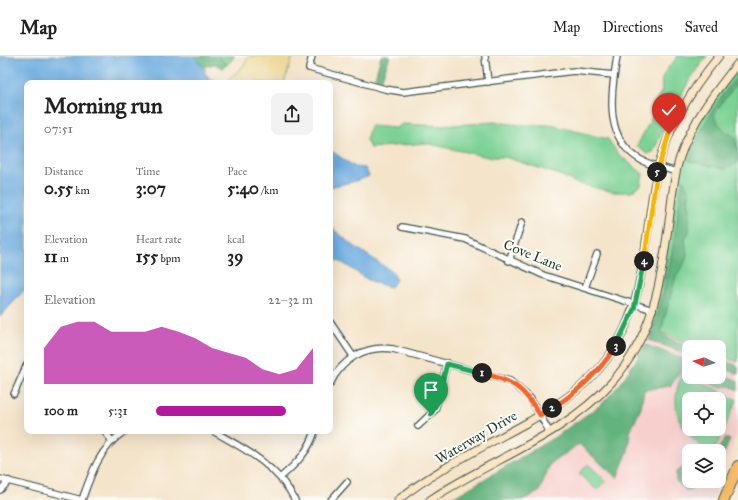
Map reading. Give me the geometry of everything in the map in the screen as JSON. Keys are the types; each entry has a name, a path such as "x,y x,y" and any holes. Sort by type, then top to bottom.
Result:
{"highway":[{"path":"724,500 738,466"}],"street":[{"path":"312,56 309,68 385,89 403,92 574,71 614,75"},
{"path":"485,56 488,82"},
{"path":"617,56 612,105 613,122 623,145 633,155 649,164 676,172"},
{"name":"Waterway Drive","path":"398,500 422,482 540,415 574,393 599,369 621,336 635,304 643,268 659,166 669,134 678,114 698,83 719,56"},
{"path":"430,500 549,431 589,405 612,381 638,346 653,310 660,280 676,172 685,143 694,124 711,98 738,62"},
{"path":"509,261 522,222"},
{"name":"Cove Lane","path":"402,227 465,239 509,261 543,275 653,310"},
{"path":"586,288 597,254"},
{"path":"333,326 353,356"},
{"path":"333,379 338,370 353,356 367,350 388,348 510,381 525,392 549,431"},
{"path":"418,426 435,410 447,364"},
{"path":"14,394 24,371"},
{"path":"106,434 112,441"},
{"path":"0,479 59,498 82,500 97,460 112,441 121,434"},
{"path":"219,434 264,462 281,477 295,500"},
{"path":"281,477 292,468 305,452 314,434"},
{"path":"0,490 9,481"},
{"path":"331,500 347,482"}],"shaded area":[{"path":"652,329 682,341 682,384 726,384 726,358 738,362 738,431 726,464 726,444 682,444 682,488 717,488 713,500 451,500 584,425 633,369"}],"green space":[{"path":"194,56 218,56 227,65 222,68 215,64 203,67"},
{"path":"218,56 234,56 234,57 227,65"},
{"path":"381,56 390,56 381,81 375,78"},
{"path":"676,56 707,56 678,100 653,152 647,154 637,146 652,117 652,108 662,90 661,85 663,77 667,69 676,59"},
{"path":"738,68 738,362 726,358 726,340 682,341 650,328 657,308 665,266 673,203 682,161 692,135"},
{"path":"738,75 735,85 719,106 714,117 725,132 734,136 738,151 738,163 724,169 689,161 709,116"},
{"path":"494,122 519,125 551,125 608,139 618,154 643,174 641,185 631,192 613,192 576,183 560,175 505,157 488,157 425,143 370,148 366,140 370,126 397,128 402,124 442,126"},
{"path":"683,179 689,192 688,201 690,209 689,232 685,239 687,255 685,262 676,276 661,331 665,336 682,344 682,352 649,340 662,301 674,240"},
{"path":"646,345 682,358 682,370 670,386 644,390 641,408 630,432 628,451 617,478 579,444 550,464 539,492 522,500 449,500 555,437 602,404 620,384"},
{"path":"726,362 738,366 738,374 726,370"},
{"path":"682,375 682,384 705,384 721,392 682,392 682,424 677,409 677,391"},
{"path":"726,376 738,381 738,390 729,386 718,387 712,384 726,384"},
{"path":"726,394 737,400 726,424"},
{"path":"690,436 721,436 717,444 698,444"},
{"path":"725,438 730,440 726,449 726,444 721,444"},
{"path":"588,464 606,481 597,490 579,474"},
{"path":"682,468 682,487 676,481 676,472"},
{"path":"683,488 693,488 686,491"}],"sand":[{"path":"249,56 293,56 285,80 228,80 245,64"}],"water":[{"path":"0,56 194,56 206,70 204,72 211,80 24,80 24,290 0,317"},
{"path":"333,152 355,167 365,168 369,176 354,182 333,186"},
{"path":"333,229 351,244 394,273 396,280 391,287 381,285 371,281 333,259"}],"route":[{"path":"431,414 435,410 447,364 510,381 525,392 540,415 561,403 595,374 613,351 629,322 635,304 643,268 654,187 669,134"}]}
